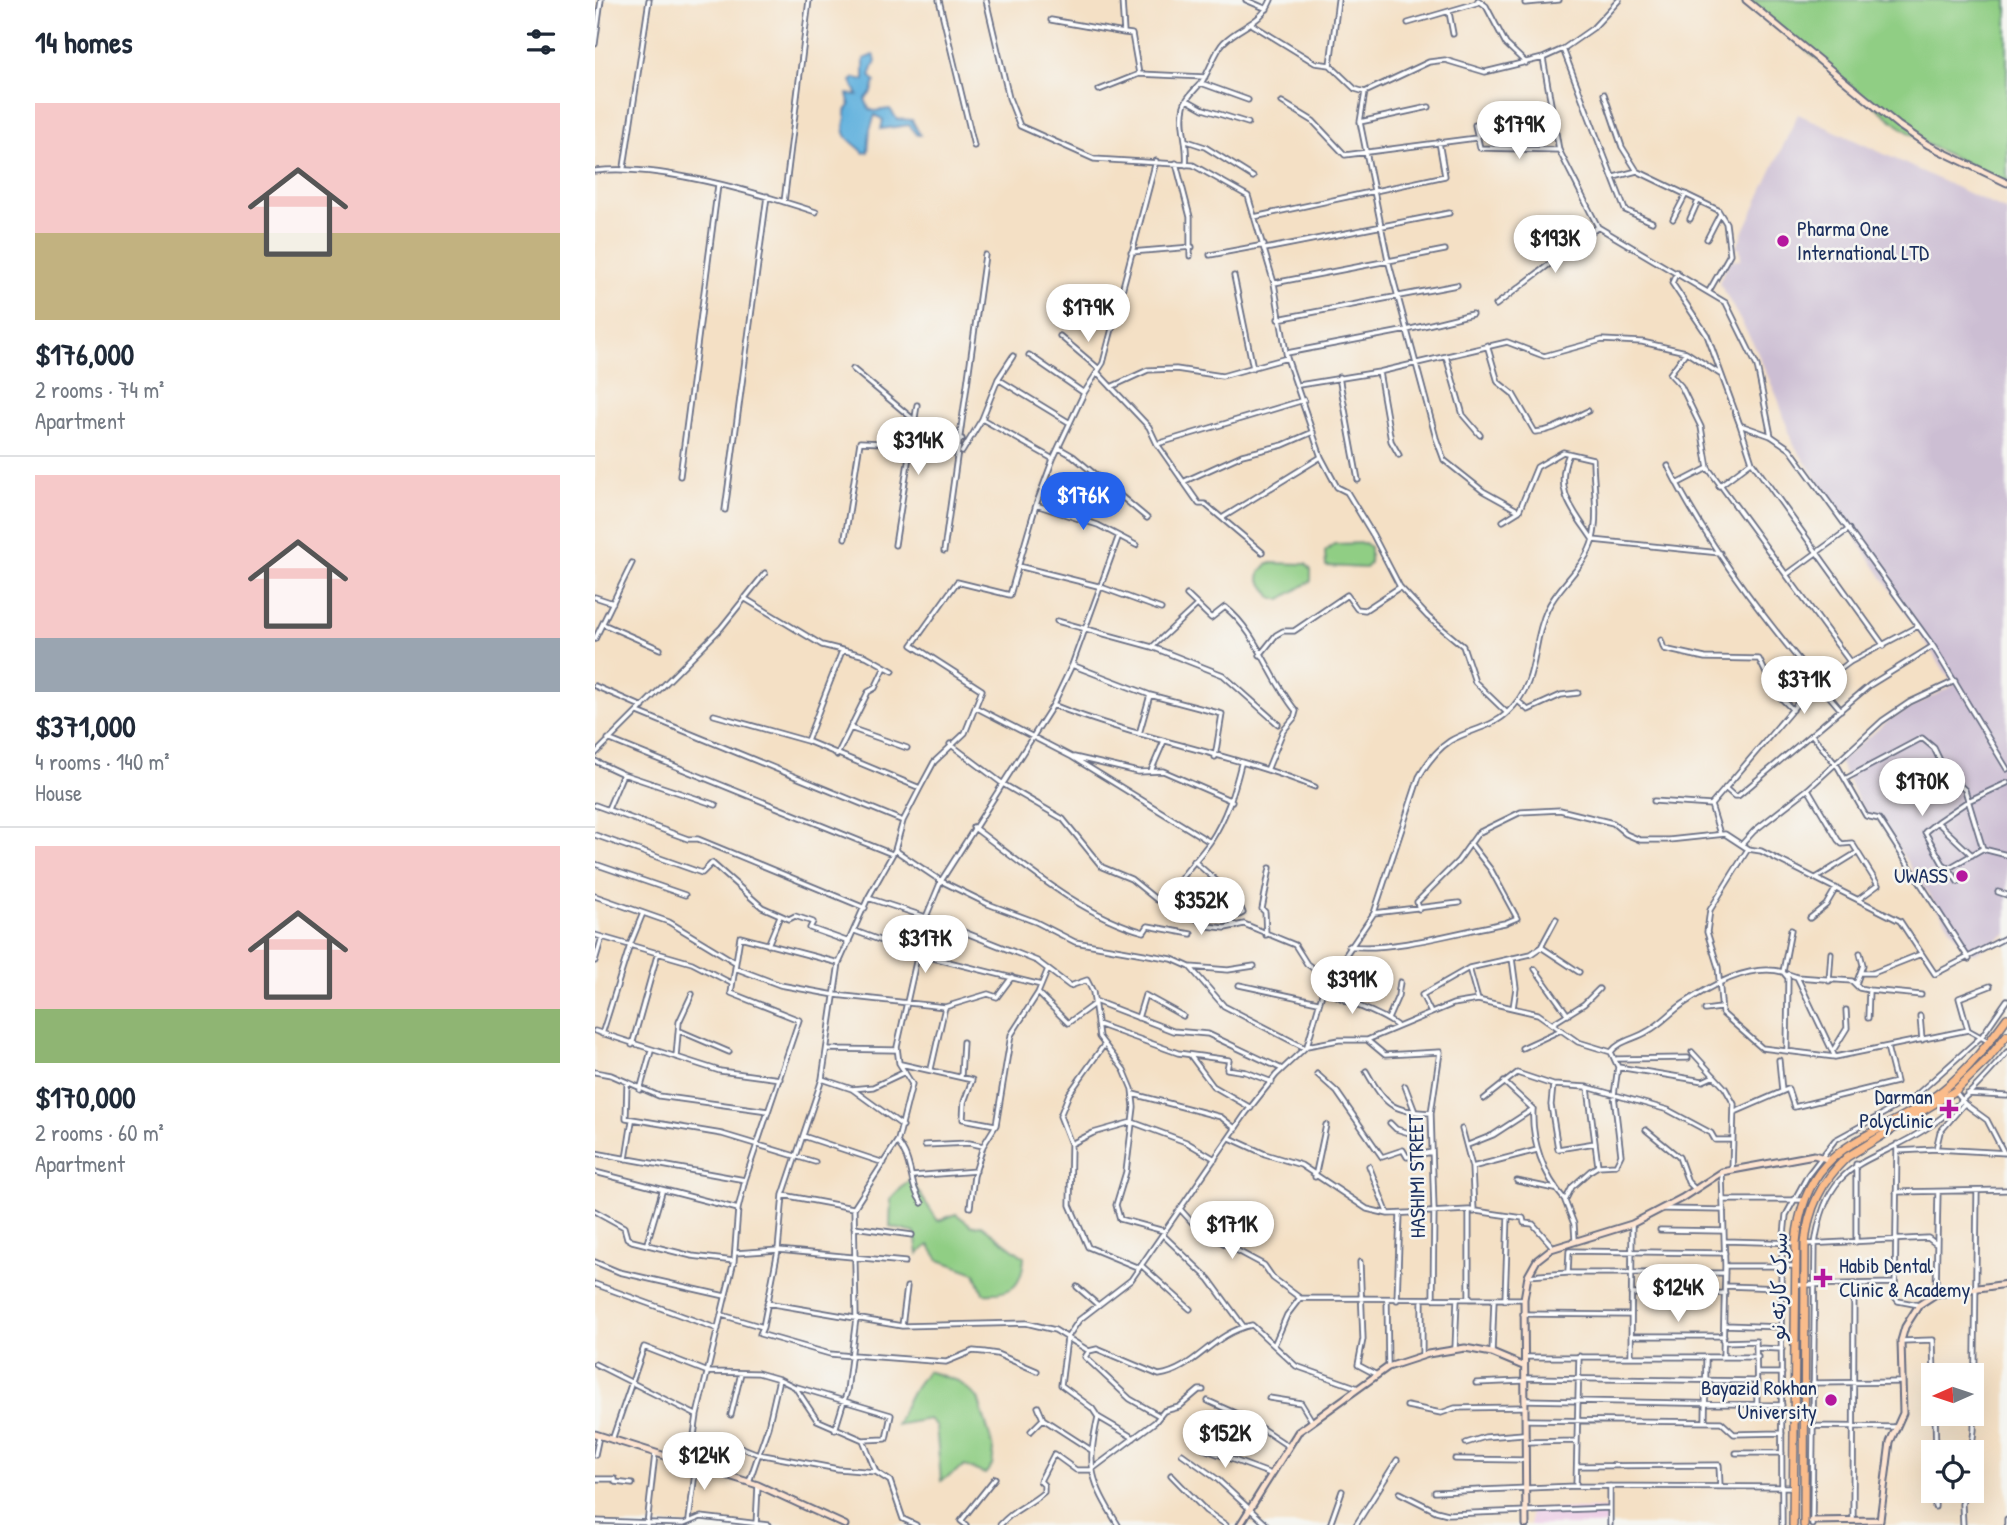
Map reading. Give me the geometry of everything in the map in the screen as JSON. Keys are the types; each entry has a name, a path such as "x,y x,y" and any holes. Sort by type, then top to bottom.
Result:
{"highway":[{"name":"سرک کارته نو","path":"1793,1525 1795,1266 1796,1242 1804,1200 1831,1160 1854,1140 1917,1108 1944,1090 1980,1055 2007,1018"},
{"name":"سرک کارته نو","path":"1809,1524 1805,1244 1807,1225 1816,1198 1833,1171 1868,1142 1908,1122 1955,1091 1987,1060 2007,1035"},
{"path":"1980,1055 1987,1060"}],"street":[{"path":"595,44 601,0"},
{"path":"624,167 649,0"},
{"path":"784,202 809,0"},
{"path":"939,0 974,146"},
{"path":"986,0 1009,98 1020,126 1094,159 1193,165 1248,196 1274,283 1278,319 1287,355 1321,457 1337,488 1347,492 1400,587 1427,617 1463,646 1475,682 1507,713"},
{"path":"1122,0 1124,33"},
{"path":"1245,0 1268,9"},
{"path":"1186,165 1187,141 1184,128 1187,100 1205,77 1222,44 1237,31 1253,25 1268,9 1272,0"},
{"path":"1330,65 1338,0"},
{"path":"1525,3 1559,0"},
{"path":"1253,25 1315,63 1330,65 1355,89 1365,92 1429,62 1445,60 1485,72 1543,58 1563,49 1593,28 1618,0"},
{"path":"1746,0 1898,125 1928,145 2007,183"},
{"path":"1408,23 1480,1 1486,6 1506,44 1526,63"},
{"path":"1448,12 1453,34"},
{"path":"1051,20 1132,34 1139,74"},
{"path":"1563,49 1625,210 1652,222"},
{"path":"1543,58 1559,150 1598,227 1678,272 1726,303 1757,366 1771,436"},
{"path":"1099,90 1139,74 1205,77"},
{"path":"1201,83 1248,100"},
{"path":"1365,92 1360,122 1388,260 1444,460 1483,491 1519,511"},
{"path":"1604,94 1622,148 1637,171 1686,194 1720,214 1727,223 1730,254 1709,291"},
{"path":"1187,100 1203,109 1248,123"},
{"path":"1282,102 1313,121 1345,155 1476,138"},
{"path":"1360,122 1429,107"},
{"path":"1475,125 1480,148 1559,150"},
{"path":"1187,141 1205,146 1253,177"},
{"path":"1254,217 1445,176 1439,142"},
{"path":"1037,1371 997,1354 984,1352 973,1352 946,1362 852,1356 830,1354 760,1334 778,1250 783,1195 822,1079 839,963 865,908 867,898 893,852 903,821 919,788 934,762 964,733 982,690 912,645 957,582 1010,595 1036,505 1053,459 1084,393 1098,371 1156,162"},
{"path":"1176,163 1187,200 1192,247 1190,256"},
{"path":"595,171 624,167 767,196 816,212"},
{"path":"1614,177 1637,171"},
{"path":"680,476 718,186"},
{"path":"1674,219 1686,194"},
{"path":"725,510 767,196"},
{"path":"1690,219 1698,201"},
{"path":"1210,255 1449,213"},
{"path":"1707,239 1720,214"},
{"path":"1496,305 1598,227"},
{"path":"1131,252 1192,247"},
{"path":"1274,283 1445,250"},
{"path":"944,551 960,455 985,255"},
{"path":"1678,272 1672,283 1707,335 1752,462 1884,646"},
{"path":"1234,276 1252,368"},
{"path":"1278,319 1457,285"},
{"path":"1111,387 1148,370 1176,369 1222,376 1287,355 1472,314"},
{"path":"1061,337 1098,371 1149,427 1157,444 1199,504 1205,504 1262,552"},
{"path":"1299,385 1379,372 1507,342 1544,356 1602,340 1642,342 1686,352 1722,375"},
{"path":"1487,345 1498,382 1513,394 1535,432 1560,427 1568,419 1588,411"},
{"path":"1686,352 1670,374 1681,386 1701,427 1708,468 1850,662"},
{"path":"1029,355 1084,393"},
{"path":"960,455 982,419 998,379 1013,356"},
{"path":"1446,356 1462,415 1480,435"},
{"path":"853,369 914,420"},
{"path":"1379,372 1391,442 1399,455"},
{"path":"1339,377 1358,480"},
{"path":"998,379 1070,423"},
{"path":"1157,444 1304,400"},
{"path":"895,545 917,405"},
{"path":"982,419 1053,459"},
{"path":"1740,425 1771,436 1790,450 1933,646 2007,769"},
{"path":"1185,481 1242,455 1283,445 1313,432"},
{"path":"845,538 859,444 881,443 888,436 912,433 962,439"},
{"path":"1059,448 1073,456 1147,518"},
{"path":"1306,1047 1324,987 1349,946 1374,913 1419,777 1431,758 1451,740 1473,733 1507,713 1518,701 1531,678 1539,632 1547,609 1581,563 1593,540 1596,511 1593,459 1563,452 1537,467 1519,511 1503,521"},
{"path":"1569,454 1562,469 1561,485 1593,540"},
{"path":"1221,518 1321,457"},
{"path":"1719,486 1752,462"},
{"path":"1668,466 1751,599 1842,710"},
{"path":"1677,484 1708,468"},
{"path":"1036,505 1098,525 1136,545"},
{"path":"1786,575 1849,529"},
{"path":"835,1430 852,1356 856,1318 857,1257 854,1208 885,1163 903,1126 912,1084 899,1063 897,1050 926,917 941,881 973,827 1053,705 1072,665 1098,586 1118,538"},
{"path":"1593,540 1720,553"},
{"path":"595,639 632,563"},
{"path":"1018,566 1098,586 1161,609"},
{"path":"595,754 721,628 765,573"},
{"path":"1260,655 1276,635 1283,631 1294,631 1347,595 1357,609 1365,610 1400,587"},
{"path":"1187,595 1213,618 1226,607 1249,630 1280,692 1296,711 1294,718 1283,731 1268,768"},
{"path":"595,597 613,603"},
{"path":"744,598 822,645 866,656 893,671"},
{"path":"1152,647 1197,606"},
{"path":"1057,621 1152,647 1223,675 1278,724"},
{"path":"603,624 660,649"},
{"path":"1711,805 1793,710 1820,684 1850,662 1918,626"},
{"path":"1661,640 1664,649 1705,658 1759,659 1775,692 1793,710"},
{"path":"1725,788 1738,796 1882,676 1933,646"},
{"path":"807,741 842,650"},
{"path":"1072,665 1150,695 1222,714 1215,757"},
{"path":"837,755 885,667"},
{"path":"1741,845 1754,831 1808,789 1882,721 1910,702 1955,681"},
{"path":"595,686 643,707"},
{"path":"1518,701 1528,710 1561,695 1578,693"},
{"path":"1139,734 1150,695"},
{"path":"1053,705 1215,757 1268,768 1315,787"},
{"path":"975,708 1072,757 1210,842"},
{"path":"638,712 903,821"},
{"path":"714,715 807,741 919,788"},
{"path":"851,728 907,748"},
{"path":"1812,735 1845,779 1866,816 1879,819 1969,959"},
{"path":"1845,779 1922,738 1934,748 1946,773 1965,790 1983,849"},
{"path":"608,739 893,852 941,881 1075,942 1172,959 1190,967 1228,970 1254,966"},
{"path":"1151,771 1164,741"},
{"path":"950,744 1003,784 1063,819 1102,867 1131,879 1151,892 1157,901 1167,899 1207,926 1244,924 1295,946 1307,964 1330,980"},
{"path":"1072,757 1137,772 1163,771 1232,801"},
{"path":"595,761 623,774 716,805"},
{"path":"1167,899 1210,842 1232,801 1241,764"},
{"path":"608,809 623,774"},
{"path":"1958,882 1943,864 1925,832 1968,801 2007,783"},
{"path":"1808,789 1840,843 1850,842 1878,886 1859,899"},
{"path":"1654,801 1711,805"},
{"path":"595,805 688,839 698,839 865,908"},
{"path":"1711,805 1720,834"},
{"path":"1419,909 1417,902 1458,861 1478,833 1521,812 1551,810 1608,821 1640,840 1669,840 1720,834 1748,849 1761,851 1900,921 1935,974 1969,959 2007,937"},
{"path":"1937,822 1972,855"},
{"path":"973,827 1052,886 1104,919 1144,932 1148,926 1191,934"},
{"path":"595,835 702,873 712,863 762,907 789,919 795,916 813,922 810,928 849,942"},
{"path":"1349,946 1361,947 1423,939 1517,918 1491,870 1470,844"},
{"path":"1748,849 1710,910 1707,932 1719,983 1720,1008 1726,1017 1760,1047 1835,1057 1968,1030 1990,1042"},
{"path":"1949,868 1983,849 2007,855"},
{"path":"1816,878 1858,852"},
{"path":"1194,861 1237,899 1243,913 1239,915"},
{"path":"595,864 685,895"},
{"path":"1266,935 1265,912 1262,909 1270,868"},
{"path":"1175,885 1201,906 1237,926"},
{"path":"1810,918 1826,905 1836,888"},
{"path":"1998,892 2007,895"},
{"path":"595,896 669,922 735,962"},
{"path":"867,898 926,917 1037,961 1070,986 1087,980 1104,1045 1124,1070 1132,1093 1132,1122 1126,1172 1116,1214 1120,1219 1164,1231 1164,1236 1209,1279 1244,1327"},
{"path":"1374,913 1459,903"},
{"path":"602,1034 643,913"},
{"path":"768,945 780,916"},
{"path":"1431,1013 1422,995 1469,968 1531,954 1541,947 1556,919"},
{"path":"1787,1049 1785,973 1791,930"},
{"path":"855,931 918,954 1041,985"},
{"path":"595,935 692,963 731,983"},
{"path":"595,961 602,937"},
{"path":"689,1520 697,1415 734,1261 738,1209 755,1145 799,1020 731,993 740,937 839,963"},
{"path":"1541,947 1579,972"},
{"path":"632,1045 658,952"},
{"path":"1829,981 1831,953"},
{"path":"1856,984 1863,959 1860,953"},
{"path":"1861,973 1873,973 1921,954"},
{"path":"1511,958 1515,988 1513,1008"},
{"path":"1190,967 1224,1006 1306,1047"},
{"path":"1611,1052 1616,1045 1649,1031 1683,1004 1719,983 1767,967 1797,977 1856,984 1869,990 1921,995"},
{"path":"734,968 780,985 835,995 946,1007 988,994 997,997 1012,976"},
{"path":"1469,968 1478,1000"},
{"path":"970,1207 983,1146 996,1125 1011,1035 1038,993 1048,969"},
{"path":"1535,969 1567,1015"},
{"path":"1797,977 1834,1049 1835,1057"},
{"path":"1388,1019 1398,996 1400,982"},
{"path":"1239,985 1318,1002"},
{"path":"1968,1030 1958,998 1990,986"},
{"path":"1324,987 1333,995 1388,1019 1397,1026"},
{"path":"1552,1024 1584,1004 1599,989"},
{"path":"1868,1018 1869,990"},
{"path":"1038,993 1068,1023 1094,1002"},
{"path":"676,1057 678,1030 692,994"},
{"path":"1138,1018 1145,995 1183,1016"},
{"path":"1134,1438 1098,1417 1093,1408 1062,1385 1067,1339 1079,1321 1115,1294 1140,1267 1251,1108 1282,1069 1306,1047 1339,1040 1367,1040 1453,1004 1478,1000 1538,1014 1578,1042 1611,1052 1617,1059 1618,1067 1614,1095 1622,1155 1616,1165 1598,1166 1572,1187 1565,1201"},
{"path":"1782,1525 1781,1266 1786,1215 1821,1156 1835,1140 1914,1097 1982,1036 2007,1000"},
{"path":"1094,1002 1173,1031 1208,1034 1282,1069"},
{"path":"931,1069 946,1007"},
{"path":"1705,1010 1720,1008"},
{"path":"1834,1049 1847,1028 1846,1010"},
{"path":"1920,1016 1923,1040"},
{"path":"1097,1024 1190,1055 1229,1060 1227,1069 1246,1072 1272,1082"},
{"path":"678,1030 729,1052"},
{"path":"595,1031 720,1071 780,1079"},
{"path":"1521,1048 1559,1031"},
{"name":"HASHIMI STREET","path":"1367,1040 1385,1055 1440,1052 1431,1113 1433,1300"},
{"path":"961,1077 963,1042"},
{"path":"1104,1045 1069,1094 1060,1115 1072,1143 1070,1205 1088,1247 1140,1267 1174,1292 1190,1309"},
{"path":"1735,1112 1782,1091 1790,1090 1794,1107 1896,1082 1887,1047"},
{"path":"828,1049 897,1050"},
{"path":"639,1090 651,1050"},
{"path":"1692,1052 1725,1088 1735,1112 1732,1170"},
{"path":"1936,1149 1940,1132 1966,1094 2007,1052"},
{"path":"1190,1055 1213,1086 1251,1108"},
{"path":"1617,1059 1688,1058"},
{"path":"1779,1060 1782,1091"},
{"path":"899,1063 972,1080 964,1102 963,1119 996,1125"},
{"path":"1618,1067 1703,1081 1714,1076"},
{"path":"595,1072 611,1075 639,1090 659,1096 768,1111"},
{"path":"852,1089 873,1087 905,1072"},
{"path":"1366,1072 1386,1102 1397,1110 1431,1113"},
{"path":"1483,1099 1517,1073 1553,1084 1587,1087 1668,1110 1711,1133 1715,1140 1733,1140"},
{"path":"1317,1074 1338,1092 1382,1157 1402,1150 1407,1157 1433,1152"},
{"path":"822,1079 852,1089 903,1126"},
{"path":"1504,1082 1533,1109 1537,1150 1555,1189 1565,1201 1574,1224 1575,1240"},
{"path":"627,1084 626,1118 632,1121 722,1134 815,1162"},
{"path":"1553,1084 1552,1105 1558,1149 1595,1143"},
{"path":"1405,1086 1415,1112"},
{"path":"1587,1087 1598,1166"},
{"path":"1955,1091 1987,1120 2006,1153"},
{"path":"1132,1093 1220,1117 1236,1129"},
{"path":"1966,1094 2007,1096"},
{"path":"1963,1101 1932,1125 1856,1164 1825,1201 1815,1244 1809,1524 1853,1520 1880,1522 1890,1442 1903,1413 1901,1341 1905,1327 1919,1305 1936,1294 1976,1286 2007,1284"},
{"path":"1467,1146 1493,1135 1533,1109"},
{"path":"626,1159 632,1121"},
{"path":"1072,1143 1093,1133 1132,1122 1186,1142 1215,1159"},
{"path":"1390,1123 1396,1129 1416,1135 1416,1156"},
{"path":"1315,1177 1327,1125"},
{"path":"1462,1129 1472,1167 1469,1300"},
{"path":"1646,1130 1679,1157 1688,1182 1695,1189"},
{"path":"803,1136 885,1163"},
{"path":"1230,1138 1265,1154 1301,1165 1315,1177 1367,1209 1388,1214 1434,1210 1471,1211 1523,1218 1524,1223 1533,1224 1554,1248"},
{"path":"897,1142 911,1164 912,1176 922,1203"},
{"path":"925,1145 969,1143 983,1146"},
{"path":"1897,1144 1896,1300 1919,1305"},
{"path":"1897,1151 1936,1149 2006,1153"},
{"path":"1472,1167 1537,1150"},
{"path":"595,1153 745,1180"},
{"path":"1526,1525 1523,1314 1528,1276 1537,1261 1554,1248 1632,1224 1663,1209 1722,1172 1821,1156 1831,1160"},
{"path":"1856,1164 1856,1242"},
{"path":"1369,1166 1388,1214"},
{"path":"912,1176 976,1171"},
{"path":"595,1172 662,1192 738,1209"},
{"path":"1722,1172 1725,1241 1723,1357"},
{"path":"1517,1181 1555,1189"},
{"path":"1896,1192 2007,1190"},
{"path":"1971,1440 1977,1191"},
{"path":"647,1243 662,1192"},
{"path":"1936,1294 1938,1192"},
{"path":"783,1195 854,1208"},
{"path":"1724,1200 1804,1200"},
{"path":"1180,1208 1199,1230 1264,1265 1273,1278 1300,1298 1422,1301 1524,1299"},
{"path":"1663,1209 1724,1210"},
{"path":"595,1211 624,1227 627,1238 632,1241 692,1256 734,1261"},
{"path":"1397,1300 1400,1214"},
{"path":"1505,1300 1508,1216"},
{"path":"1631,1357 1632,1224"},
{"path":"854,1227 912,1235"},
{"path":"1660,1230 1724,1231"},
{"path":"1805,1244 1928,1238 1936,1244"},
{"path":"1725,1241 1796,1242"},
{"path":"735,1253 778,1250 905,1262"},
{"path":"1568,1273 1569,1251 1725,1253"},
{"path":"595,1262 619,1272 725,1296"},
{"path":"1360,1262 1363,1339 1357,1361 1359,1365 1377,1375"},
{"path":"1725,1266 1795,1266"},
{"path":"1528,1276 1632,1272 1725,1273"},
{"path":"1795,1285 1895,1283"},
{"path":"595,1284 718,1329"},
{"path":"1853,1520 1854,1284"},
{"path":"1725,1286 1781,1288"},
{"path":"902,1326 908,1287"},
{"path":"1077,1287 1098,1305"},
{"path":"1631,1294 1725,1293"},
{"path":"1275,1343 1287,1315 1300,1298"},
{"path":"1387,1299 1388,1367"},
{"path":"1455,1349 1457,1299"},
{"path":"1492,1353 1494,1300"},
{"path":"1422,1301 1422,1355"},
{"path":"767,1303 902,1326 1005,1321 1055,1330 1089,1351"},
{"path":"1523,1314 1630,1315"},
{"path":"722,1315 763,1327"},
{"path":"1203,1390 1199,1390 1179,1408 1158,1415 1130,1399 1085,1357 1089,1351 1097,1349 1159,1375 1170,1374 1186,1366 1218,1338 1252,1325 1275,1343 1296,1366 1358,1388"},
{"path":"1725,1325 1781,1327"},
{"path":"1632,1336 1724,1336"},
{"path":"1901,1341 1933,1340 1934,1363"},
{"path":"1723,1342 1756,1341 1758,1403"},
{"path":"612,1440 644,1347 708,1372 758,1373 795,1387 891,1415 886,1439 863,1440 835,1430 817,1419 795,1387"},
{"path":"1240,1525 1298,1433 1388,1367 1422,1355 1455,1349 1492,1353 1523,1366"},
{"path":"1757,1349 1782,1349"},
{"path":"1576,1486 1579,1356"},
{"path":"1523,1357 1758,1357"},
{"path":"1705,1422 1706,1358"},
{"path":"595,1364 631,1379 697,1415"},
{"path":"731,1415 741,1372"},
{"path":"1758,1373 1782,1373"},
{"path":"1476,1383 1579,1378 1707,1378 1757,1381"},
{"path":"749,1482 779,1379"},
{"path":"1813,1383 1902,1382"},
{"path":"1269,1398 1301,1403 1312,1421"},
{"path":"1407,1406 1441,1413 1455,1408 1578,1400 1706,1401 1782,1405"},
{"path":"1208,1401 1246,1418 1288,1446"},
{"path":"1038,1407 1043,1419 1091,1450"},
{"path":"1000,1525 1016,1508 1034,1501 1044,1492 1041,1480 1055,1454 1076,1470 1091,1471 1155,1422 1158,1415"},
{"path":"1098,1417 1091,1450 1091,1471 1118,1525"},
{"path":"1031,1431 1043,1419"},
{"path":"1523,1420 1721,1422 1734,1434 1782,1433"},
{"path":"1813,1426 1897,1427"},
{"path":"1466,1443 1485,1437 1523,1434"},
{"path":"595,1455 597,1435 758,1485 845,1525"},
{"path":"695,1437 730,1443 758,1454 838,1469 876,1472 890,1481 903,1519 916,1525"},
{"path":"863,1440 876,1472"},
{"path":"1523,1442 1578,1441"},
{"path":"1204,1449 1272,1475"},
{"path":"1736,1453 1782,1453"},
{"path":"647,1524 655,1454"},
{"path":"1182,1454 1252,1507 1267,1525"},
{"path":"1455,1459 1524,1460"},
{"path":"1356,1525 1397,1460"},
{"path":"1577,1466 1719,1465 1720,1486"},
{"path":"1171,1475 1206,1511 1226,1525"},
{"path":"966,1525 961,1521 995,1478"},
{"path":"595,1479 615,1479 615,1482 632,1484"},
{"path":"756,1524 758,1485"},
{"path":"1434,1492 1476,1493 1576,1486 1793,1488"},
{"path":"1609,1486 1610,1525"},
{"path":"1330,1525 1342,1491"},
{"path":"1400,1493 1448,1514 1610,1508"},
{"path":"1962,1503 1963,1525"},
{"path":"595,1521 684,1525 689,1520 701,1517 768,1525"},
{"path":"2007,1519 2007,1525"}],"shaded area":[{"path":"1798,114 2007,211 2007,934 1975,953 1965,950 1879,819 1866,816 1839,762 1890,719 1954,685 1792,442 1778,399 1754,345 1719,282 1730,261 1741,260 1740,248 1736,248"},
{"path":"1530,1509 1606,1509 1606,1525 1530,1525"}],"green space":[{"path":"1746,0 2007,0 2007,183 1928,145 1898,125"},
{"path":"1365,543 1370,547 1370,563 1365,568 1326,566 1325,552 1334,544"},
{"path":"1268,563 1306,564 1311,570 1311,581 1281,599 1273,599 1259,579 1260,572"},
{"path":"910,1179 938,1221 956,1214 972,1226 981,1225 1024,1257 1021,1275 1014,1287 1002,1292 983,1293 975,1273 939,1260 929,1245 918,1254 915,1233 890,1227 891,1199"},
{"path":"927,1371 958,1381 978,1398 994,1450 992,1466 985,1474 965,1466 941,1481 936,1426 929,1419 896,1425 910,1395"}],"water":[{"path":"873,55 876,60 870,76 875,81 872,92 865,99 869,109 890,109 897,119 912,120 920,135 909,125 881,129 883,120 875,115 870,129 868,152 864,153 849,140 845,132 846,111 850,106 847,94 858,95 851,81 855,78 864,80 864,59"}],"place":[{"name":"Pharma One International LTD","path":"1783,241"},
{"name":"UWASS","path":"1962,876"},
{"name":"Darman Polyclinic","path":"1949,1109"},
{"name":"Habib Dental Clinic & Academy","path":"1823,1278"},
{"name":"Bayazid Rokhan University","path":"1831,1400"}]}
